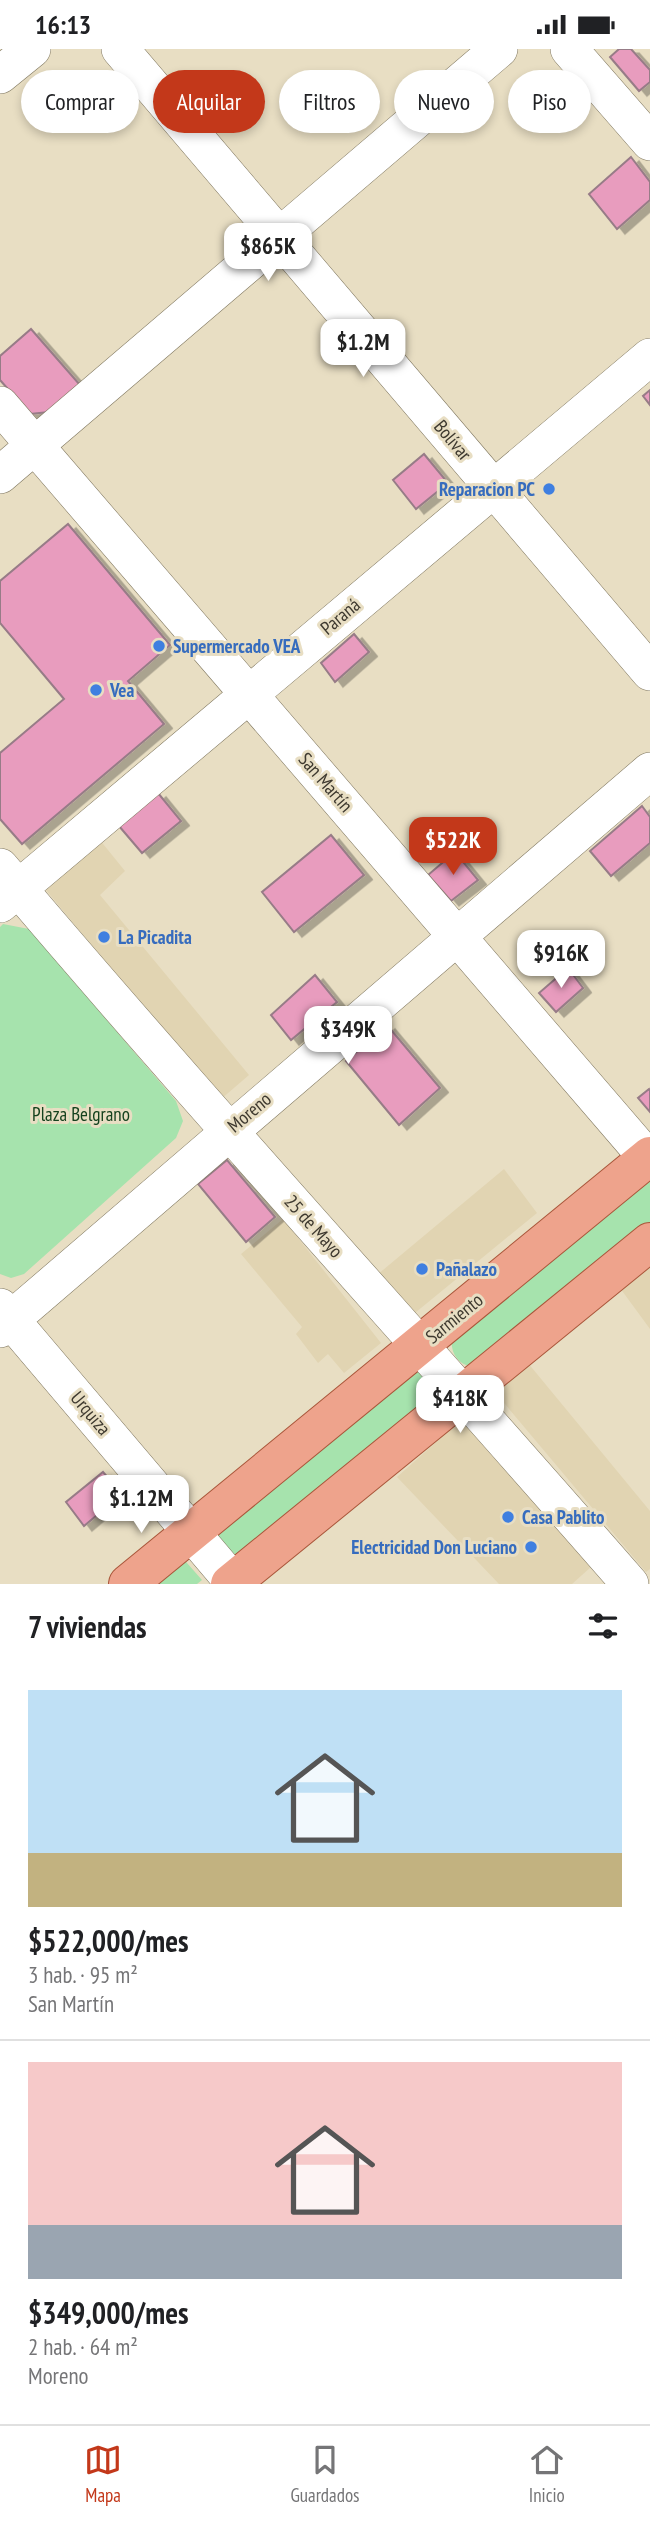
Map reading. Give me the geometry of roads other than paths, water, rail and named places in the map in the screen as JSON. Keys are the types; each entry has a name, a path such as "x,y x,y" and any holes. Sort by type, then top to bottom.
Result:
{"main road":[{"name":"Sarmiento","path":"128,1584 649,1159"},
{"path":"233,1583 650,1243"}],"street":[{"path":"0,75 32,49"},
{"name":"Bolívar","path":"120,49 650,672"},
{"path":"0,475 499,49"},
{"path":"569,49 650,142"},
{"name":"Paraná","path":"6,886 248,692 650,357"},
{"name":"San Martín","path":"0,405 649,1159"},
{"name":"Moreno","path":"4,1318 650,771"},
{"name":"25 de Mayo","path":"6,886 421,1345 630,1584"},
{"name":"Urquiza","path":"4,1318 192,1532 233,1583"}],"place":[{"name":"Reparacion PC","path":"549,489"},
{"name":"Supermercado VEA","path":"159,646"},
{"name":"Vea","path":"96,690"},
{"name":"La Picadita","path":"104,937"},
{"name":"Pañalazo","path":"422,1269"},
{"name":"Casa Pablito","path":"508,1517"},
{"name":"Electricidad Don Luciano","path":"531,1547"}],"park label":[{"name":"Plaza Belgrano","path":"81,1114"}]}
